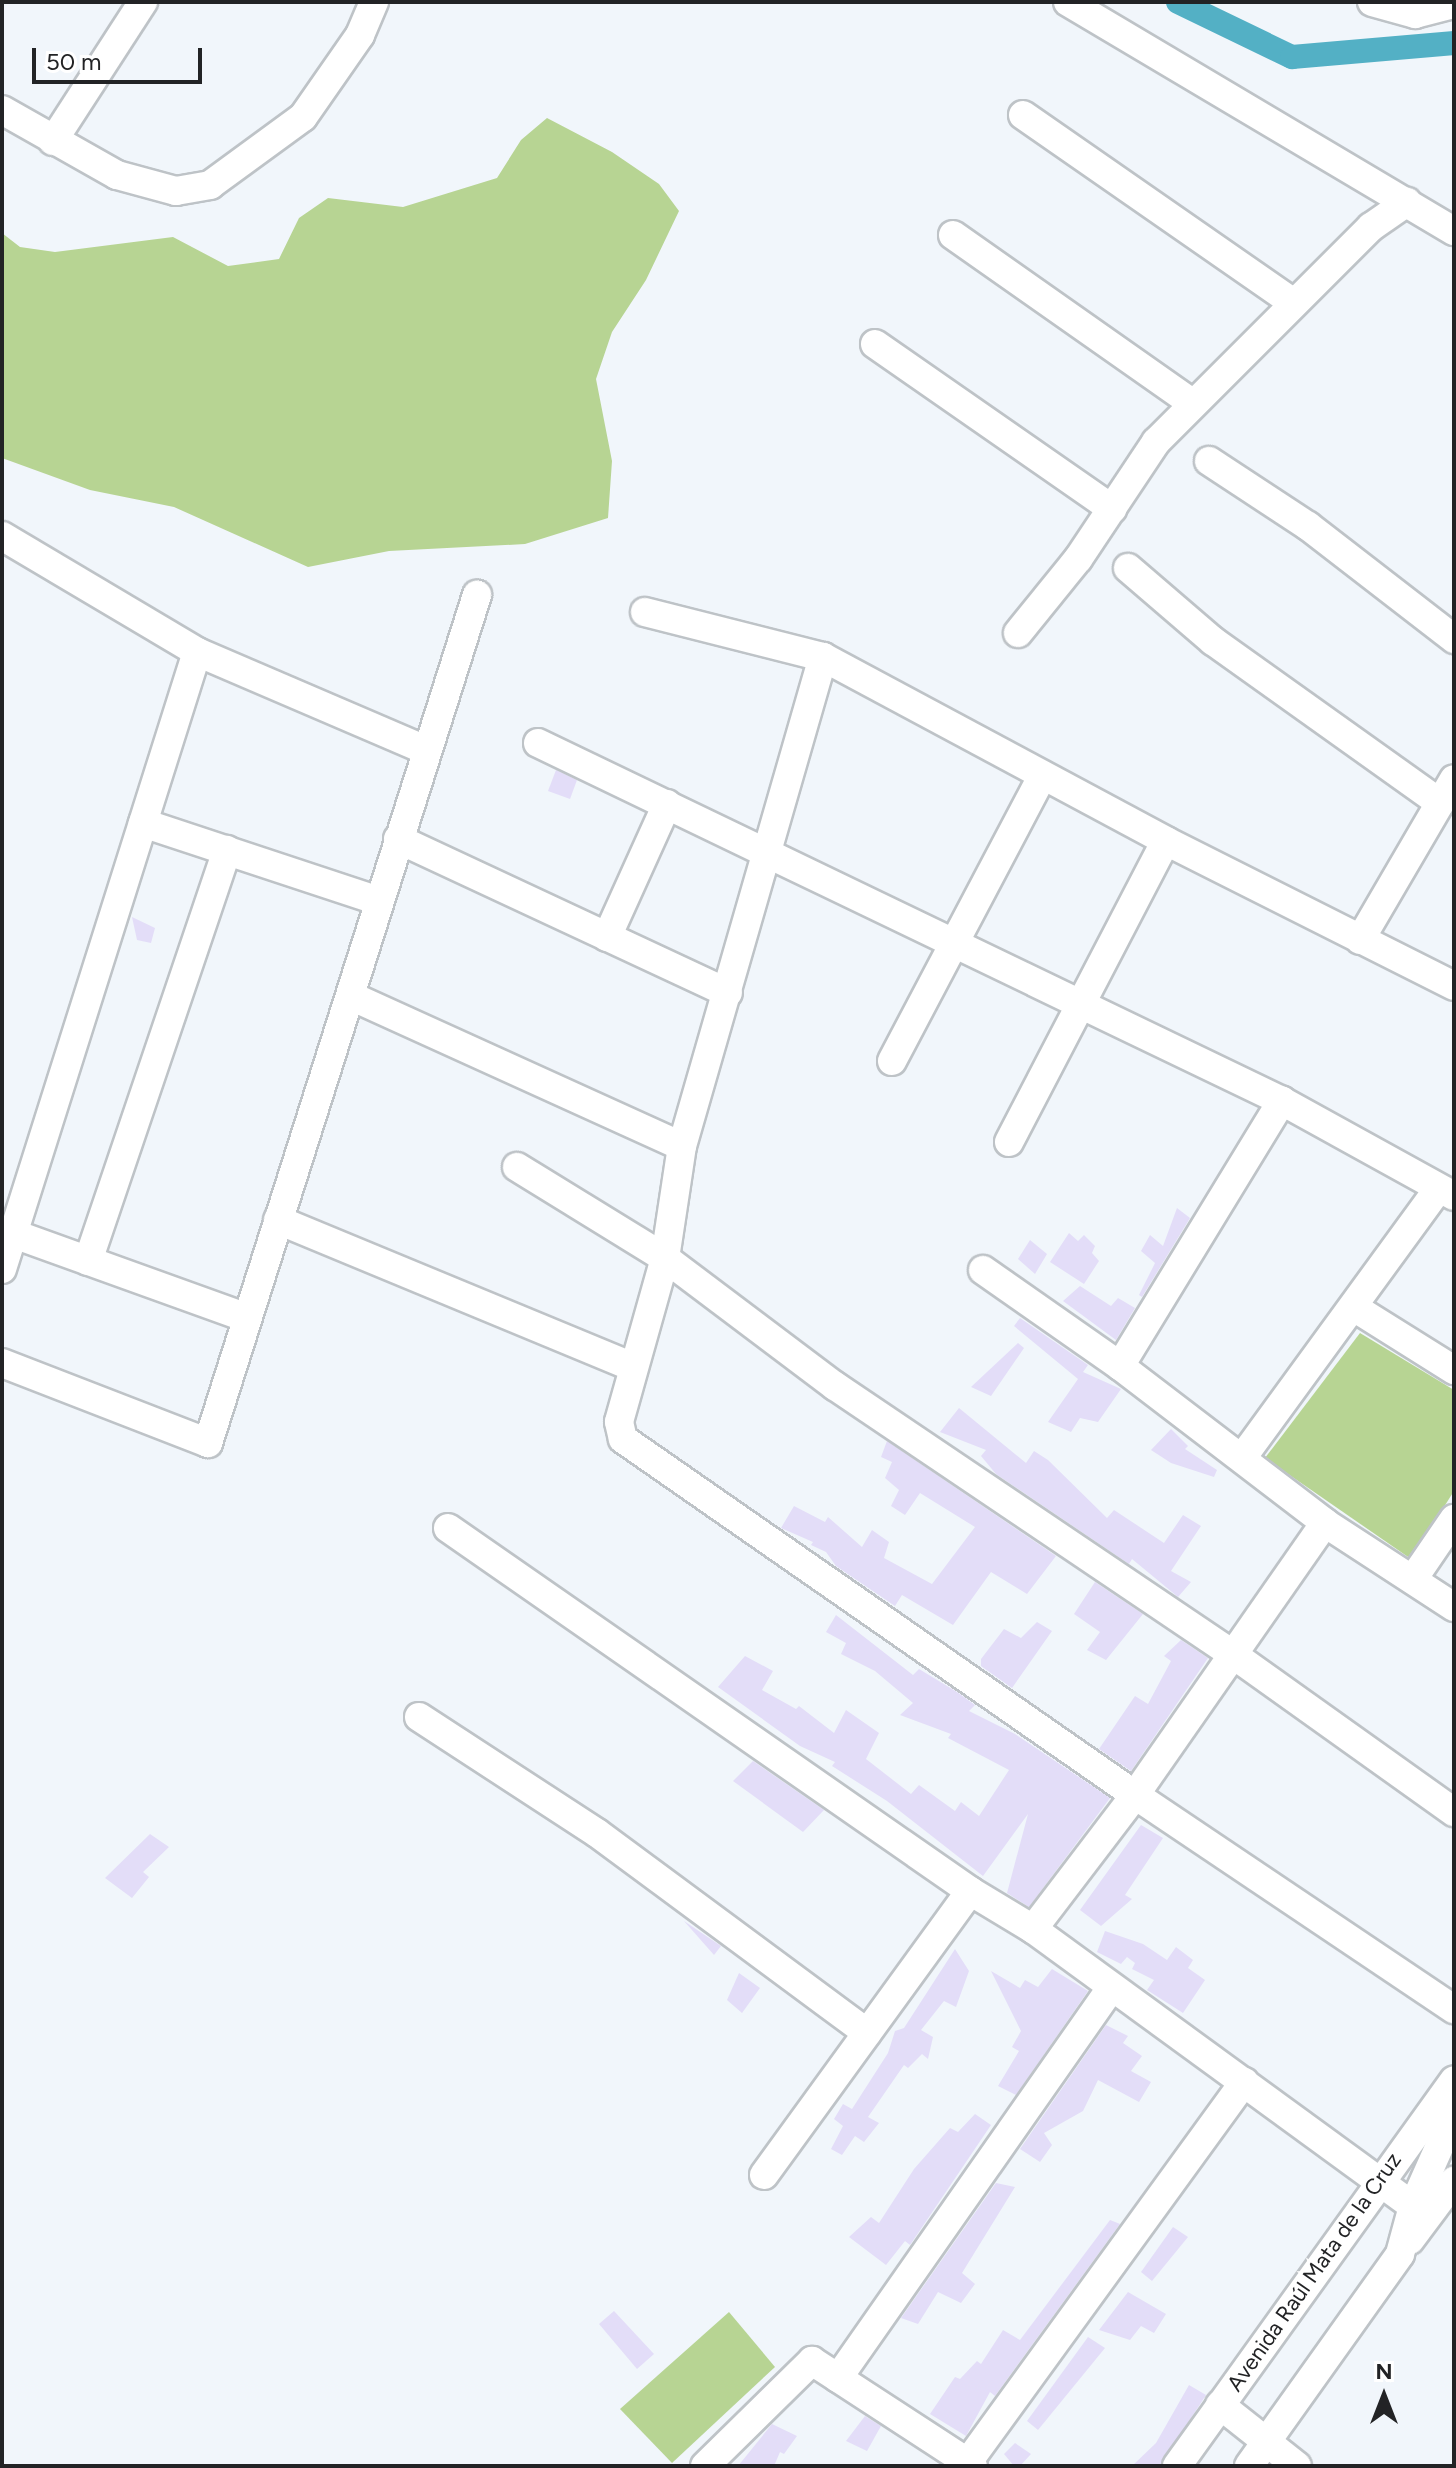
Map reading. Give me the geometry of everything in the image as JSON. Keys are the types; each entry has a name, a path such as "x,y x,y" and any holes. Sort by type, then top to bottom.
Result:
{"street":[{"path":"53,141 143,2"},
{"path":"2,110 117,175 176,191 210,185 239,168 303,117 360,35 374,2"},
{"path":"1068,2 1454,231"},
{"path":"1372,2 1415,14 1454,4"},
{"path":"1023,115 1294,303"},
{"path":"1018,633 1078,559 1156,442 1371,227 1407,202"},
{"path":"953,235 1192,403"},
{"path":"875,344 1112,509"},
{"path":"1209,461 1308,526 1454,639"},
{"path":"2,536 197,652 426,750"},
{"path":"1128,568 1213,641 1440,803"},
{"path":"2,1363 208,1443 353,997 398,839 477,595"},
{"path":"645,612 823,657 1166,841 1454,986"},
{"path":"2,1269 197,652"},
{"path":"823,657 770,852 682,1146 665,1258 619,1422 623,1439 1135,1795 1454,2009"},
{"path":"538,743 1282,1101 1446,1193 1242,1458"},
{"path":"892,1061 1043,775"},
{"path":"1360,940 1454,779"},
{"path":"607,937 667,804"},
{"path":"143,823 379,901"},
{"path":"398,839 728,993"},
{"path":"1009,1142 1083,1006 1166,841"},
{"path":"88,1261 227,850"},
{"path":"353,997 682,1146"},
{"path":"1120,1366 1282,1101"},
{"path":"517,1167 665,1258 835,1386 1231,1653 1454,1812"},
{"path":"278,1220 633,1367"},
{"path":"14,1234 247,1318"},
{"path":"983,1270 1120,1366 1325,1523 1454,1607"},
{"path":"1355,1308 1454,1370"},
{"path":"1413,1579 1454,1519"},
{"path":"1033,1929 1135,1795 1231,1653 1325,1523"},
{"path":"448,1528 970,1891 1033,1929 1413,2206"},
{"path":"419,1717 597,1833 867,2033"},
{"path":"764,2175 970,1891"},
{"path":"838,2378 1112,1987"},
{"name":"Avenida Raúl Mata de la Cruz","path":"1177,2466 1379,2179 1454,2080"},
{"path":"705,2466 812,2361 971,2464 1244,2082"},
{"path":"1400,2254 1413,2206 1454,2114"},
{"path":"1249,2466 1454,2181"},
{"path":"1220,2405 1297,2466"}],"green space":[{"path":"547,118 612,152 659,184 679,211 646,280 612,332 596,379 612,461 608,518 525,544 389,551 308,567 174,507 90,490 2,458 2,233 20,247 55,252 173,237 228,266 279,259 299,218 328,198 403,207 497,178 521,140"},
{"path":"1360,1333 1454,1390 1454,1491 1411,1559 1265,1458"},
{"path":"729,2312 775,2367 672,2463 620,2409"}],"building":[{"path":"556,770 577,780 570,799 548,791"},
{"path":"132,917 155,928 151,943 137,940"},
{"path":"1177,1208 1190,1218 1142,1297 1139,1295 1155,1263 1141,1251 1150,1235 1163,1246"},
{"path":"1069,1233 1078,1241 1084,1235 1095,1246 1092,1253 1099,1261 1084,1284 1050,1262"},
{"path":"1030,1240 1047,1254 1035,1274 1018,1259"},
{"path":"1080,1286 1111,1306 1118,1298 1135,1308 1116,1340 1063,1301"},
{"path":"1020,1318 1088,1365 1083,1372 1121,1389 1098,1422 1080,1418 1071,1432 1048,1422 1078,1379 1014,1326"},
{"path":"1018,1343 1024,1348 991,1396 971,1387"},
{"path":"959,1408 1026,1463 1034,1451 1048,1460 1107,1518 1114,1510 1164,1543 1183,1515 1201,1526 1171,1571 1191,1582 1178,1597 1132,1559 1129,1564 996,1474 981,1456 986,1450 940,1432"},
{"path":"1171,1429 1188,1446 1185,1449 1217,1470 1214,1477 1171,1463 1151,1450"},
{"path":"887,1441 1056,1556 1027,1594 991,1572 953,1625 902,1595 895,1606 836,1566 826,1552 811,1545 813,1542 781,1528 794,1506 825,1522 828,1517 862,1547 872,1530 889,1542 884,1558 932,1584 975,1527 920,1493 905,1515 891,1506 899,1490 885,1478 892,1462 881,1457"},
{"path":"1095,1582 1143,1614 1106,1660 1087,1650 1100,1632 1074,1614"},
{"path":"836,1615 913,1675 919,1669 957,1692 975,1705 969,1711 1015,1734 1110,1798 1029,1907 1007,1893 1028,1814 983,1876 887,1801 832,1766 835,1762 800,1746 718,1687 745,1656 773,1671 762,1690 796,1709 799,1706 834,1733 846,1710 879,1733 866,1759 911,1794 919,1785 955,1811 961,1802 979,1816 1009,1770 948,1738 951,1734 900,1715 913,1703 875,1671 841,1654 846,1643 826,1632"},
{"path":"1037,1622 1052,1631 1012,1688 981,1666 981,1659 1004,1629 1021,1638"},
{"path":"1181,1640 1208,1658 1131,1771 1099,1749 1135,1696 1148,1704 1171,1661 1164,1656"},
{"path":"753,1761 824,1810 803,1832 733,1781"},
{"path":"1141,1825 1163,1838 1125,1895 1132,1899 1101,1926 1080,1910"},
{"path":"150,1834 169,1847 143,1872 149,1877 132,1898 105,1878"},
{"path":"684,1921 721,1946 714,1955"},
{"path":"1105,1931 1143,1944 1167,1960 1176,1947 1193,1960 1188,1968 1205,1980 1183,2013 1147,1990 1154,1980 1132,1969 1135,1963 1127,1957 1121,1964 1097,1952"},
{"path":"955,1949 969,1971 956,2007 944,2001 921,2030 933,2037 928,2059 922,2054 908,2068 904,2065 868,2117 879,2123 864,2142 855,2136 842,2155 831,2149 843,2126 834,2119 843,2104 852,2109 888,2053 895,2031 904,2028"},
{"path":"1052,1969 1088,1991 1016,2095 998,2086 1019,2051 1012,2047 1021,2031 991,1971 1020,1988 1025,1980 1038,1987"},
{"path":"739,1973 760,1988 742,2013 727,2000"},
{"path":"1106,2025 1128,2036 1123,2043 1142,2056 1131,2071 1151,2082 1139,2102 1098,2080 1083,2111 1044,2133 1052,2145 1040,2162 1020,2149"},
{"path":"975,2114 991,2125 910,2245 905,2241 886,2265 849,2237 871,2217 879,2223 914,2169 950,2128 958,2132"},
{"path":"996,2183 1015,2187 962,2273 975,2284 961,2303 938,2292 918,2324 901,2318"},
{"path":"1110,2220 1120,2224 995,2396 990,2392 966,2436 930,2414 955,2377 960,2379 977,2361 981,2364 1003,2330 1020,2340"},
{"path":"1173,2227 1188,2237 1152,2281 1141,2272"},
{"path":"1128,2292 1166,2314 1154,2333 1141,2326 1130,2340 1099,2330"},
{"path":"614,2311 654,2354 637,2369 599,2324"},
{"path":"1088,2337 1105,2348 1038,2430 1027,2421"},
{"path":"1189,2385 1206,2395 1160,2466 1132,2466 1156,2443"},
{"path":"865,2416 881,2426 867,2451 846,2441"},
{"path":"772,2424 797,2436 784,2454 780,2452 774,2466 738,2466"},
{"path":"1015,2443 1031,2454 1020,2466 1014,2466 1004,2454"}],"waterway":[{"path":"1178,2 1292,57 1454,43"}]}
